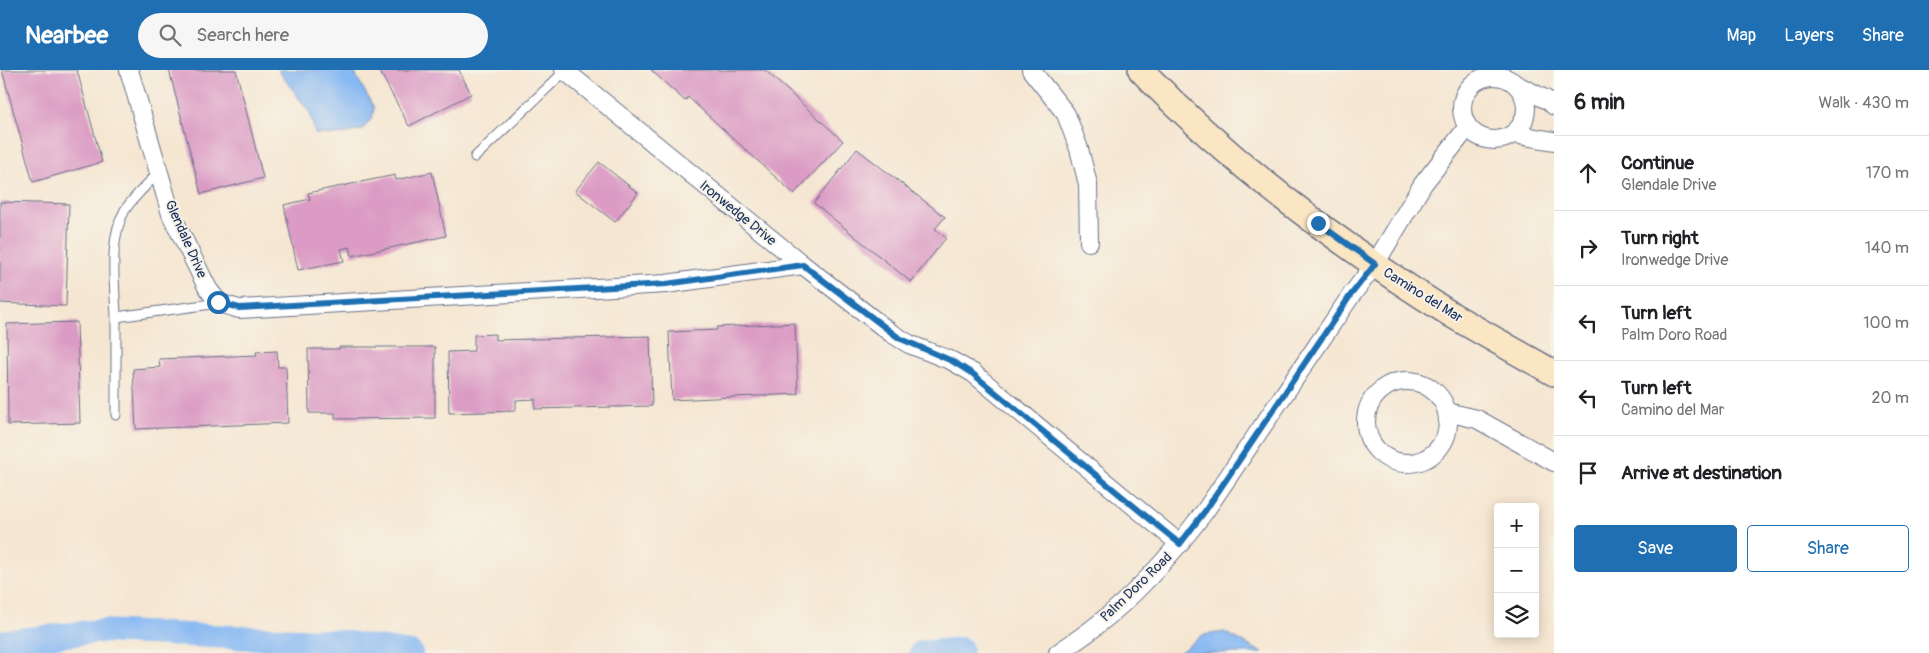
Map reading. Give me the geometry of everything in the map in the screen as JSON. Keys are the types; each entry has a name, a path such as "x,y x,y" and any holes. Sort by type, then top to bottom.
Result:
{"street":[{"name":"Glendale Drive","path":"129,70 171,214 208,289 218,302"},
{"name":"Ironwedge Drive","path":"564,70 803,265 899,338 952,361 973,374 1180,544"},
{"path":"1031,70 1066,114 1080,149 1088,184 1089,242"},
{"name":"Camino del Mar","path":"1141,70 1215,140 1288,200 1375,264 1453,315 1554,373"},
{"path":"1515,84 1522,91 1526,101 1526,110 1524,119 1513,134 1496,141 1486,140 1476,136 1467,128 1462,119 1463,97 1476,80 1486,76 1502,77 1549,101 1554,106"},
{"name":"Palm Doro Road","path":"1058,653 1096,627 1141,587 1180,544 1205,511 1350,296 1375,264 1423,184 1467,128"},
{"path":"1513,134 1554,141"},
{"path":"218,302 239,308 656,284 803,265"},
{"path":"1406,381 1432,389 1441,399 1447,412 1448,426 1444,440 1436,452 1424,460 1410,463 1396,462 1379,452 1368,436 1367,411 1373,399 1382,390 1393,384 1406,381"},
{"path":"1447,412 1477,419 1554,462"}],"lane":[{"path":"475,156 564,70"},
{"path":"116,415 115,245 120,222 132,201 159,172"},
{"path":"116,317 218,302"}],"water":[{"path":"278,70 353,70 374,108 372,118 362,130 337,135 315,134 310,113"},
{"path":"1224,632 1263,653 1179,653 1203,635"}],"building":[{"path":"2,70 77,70 102,162 33,182"},
{"path":"169,70 236,70 263,178 201,194"},
{"path":"379,70 459,70 471,94 409,126"},
{"path":"651,70 765,70 843,141 794,194 688,97 685,101"},
{"path":"857,149 945,217 935,229 946,238 911,282 814,203"},
{"path":"599,162 638,193 615,222 575,191"},
{"path":"432,172 446,236 352,256 350,247 341,249 344,261 298,270 284,205 310,199 308,193 395,175 396,180"},
{"path":"0,202 69,204 66,306 0,303"},
{"path":"77,322 80,423 8,425 7,324"},
{"path":"795,323 798,394 672,400 669,332 717,330 717,327"},
{"path":"495,334 495,340 650,336 652,406 535,409 535,399 516,400 516,411 449,413 448,352 474,351 474,335"},
{"path":"339,347 435,347 435,418 335,419 335,413 309,413 308,349 339,349"},
{"path":"277,351 278,367 286,367 288,423 136,429 133,369 160,367 159,359 257,355 256,352"}],"waterway":[{"path":"0,642 101,631 343,642 411,653"},
{"path":"921,653 961,649"}],"route":[{"path":"218,302 239,308 666,284 803,265 891,333 909,344 965,368 1180,544 1205,511 1350,296 1375,264 1318,223"}]}
